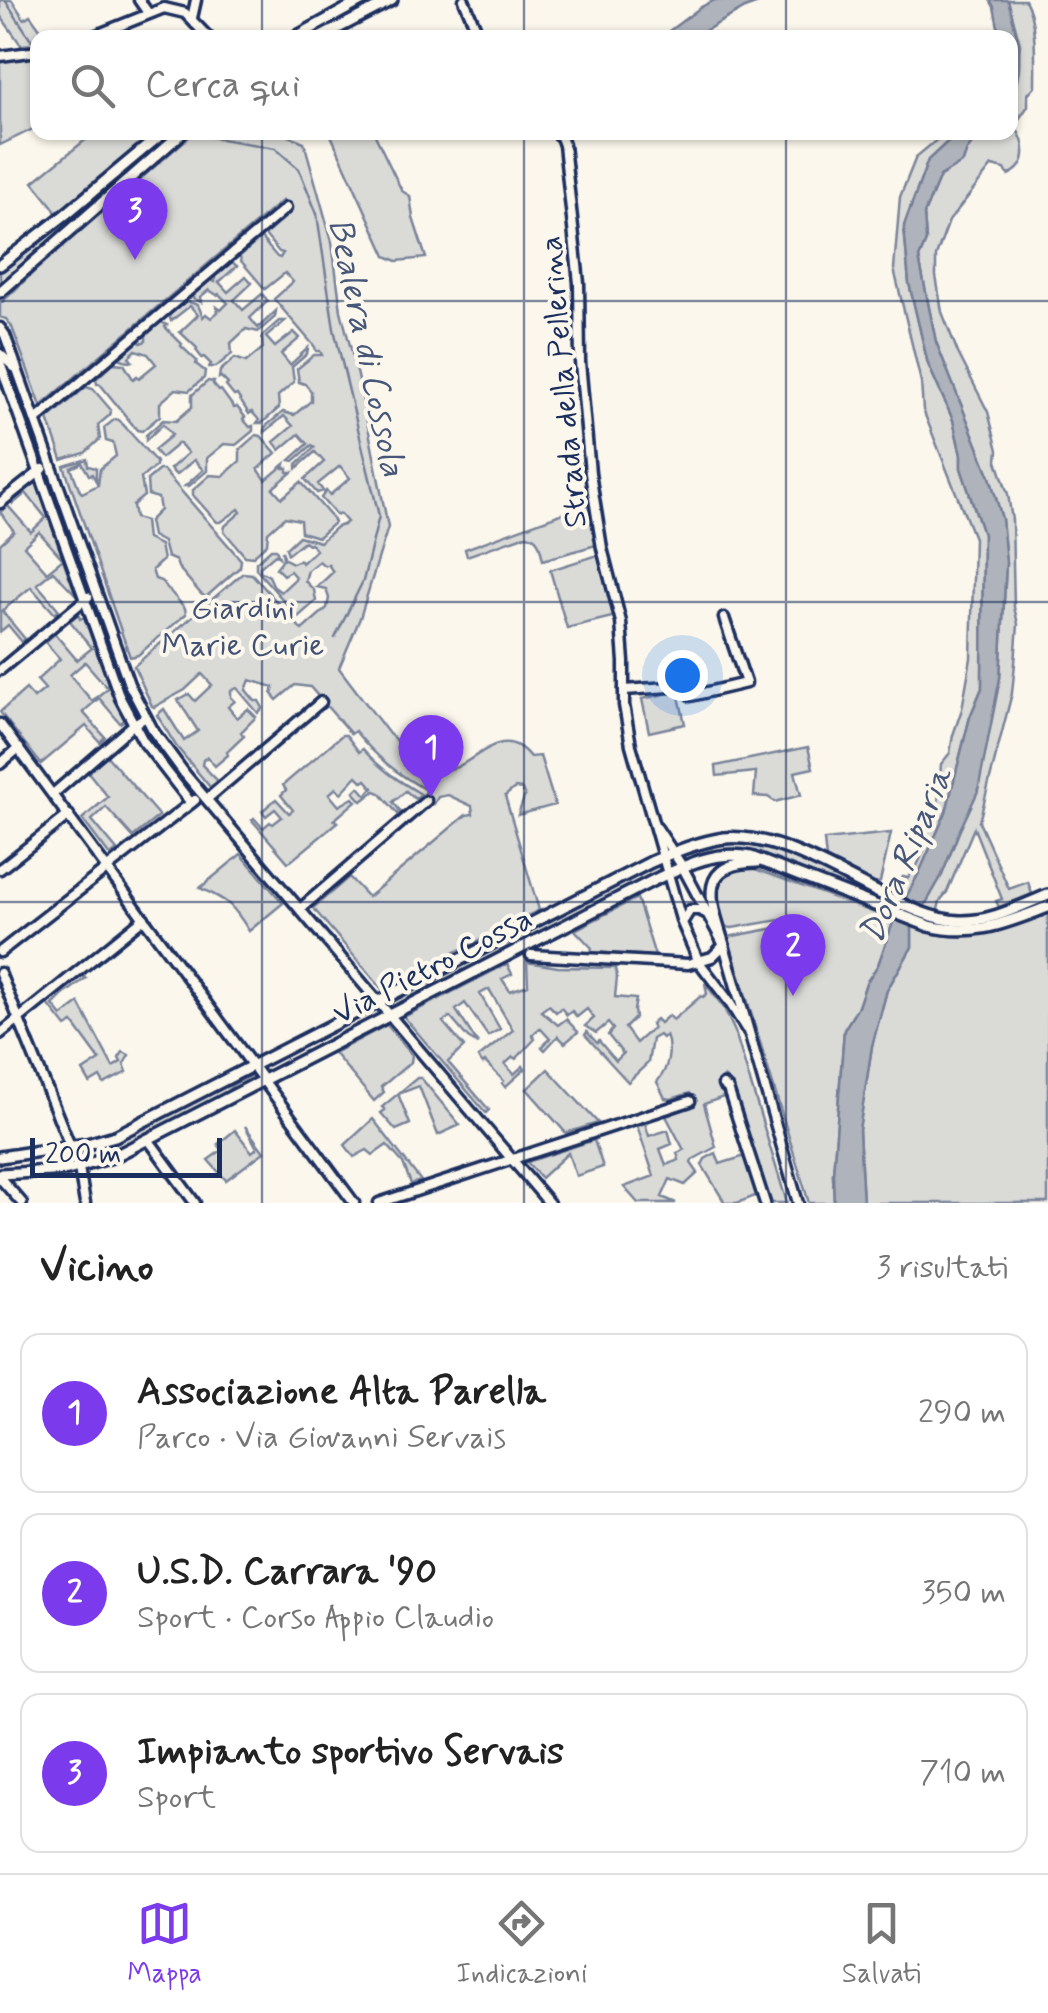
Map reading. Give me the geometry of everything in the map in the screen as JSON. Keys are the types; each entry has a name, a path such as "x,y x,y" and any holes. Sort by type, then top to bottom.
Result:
{"main road":[{"path":"309,30 363,0"},
{"path":"334,30 392,0"},
{"path":"0,265 154,140"},
{"path":"0,292 174,140"},
{"name":"Via Pietro Cossa","path":"0,1157 116,1136 662,858 698,844 723,838 754,840 798,854 891,905"},
{"name":"Via Pietro Cossa","path":"0,1176 79,1168 115,1156 698,860 728,854 751,856 891,905"},
{"path":"724,945 711,898 715,878 738,862 766,861"},
{"path":"940,923 990,917 1048,896"},
{"path":"891,905 940,923 976,930 1048,907"}],"street":[{"path":"140,0 148,14"},
{"path":"192,18 196,0"},
{"path":"464,0 477,30"},
{"path":"109,30 164,8 192,18 202,30"},
{"path":"0,56 30,52"},
{"name":"Strada della Pellerina","path":"562,140 579,283 580,362 590,472 604,559 621,622 624,705 631,745 682,923 699,962 746,1029"},
{"path":"36,420 286,208"},
{"path":"3,331 0,352 18,370"},
{"path":"3,331 129,684 146,717 172,758 549,1203"},
{"path":"1,366 116,688 162,767 192,803"},
{"path":"0,504 38,471 52,466"},
{"path":"0,670 84,599 97,594"},
{"path":"624,690 685,686 691,696 746,683 724,618"},
{"path":"0,952 192,803 205,797 321,702"},
{"path":"53,794 146,717"},
{"path":"0,724 354,1203"},
{"path":"0,764 20,748"},
{"path":"300,909 426,801"},
{"path":"0,869 69,816"},
{"name":"Strada della Pellerina","path":"655,824 724,945 744,1009 746,1029"},
{"path":"682,923 690,910 706,913"},
{"path":"0,1034 144,918"},
{"path":"530,955 688,964 712,957 724,945"},
{"path":"0,972 79,1168 85,1203"},
{"path":"746,1029 798,1203"},
{"path":"723,1085 728,1089 765,1203"},
{"path":"379,1203 690,1101"},
{"path":"148,1138 193,1201 179,1203"},
{"path":"0,1176 22,1203"}],"green space":[{"path":"0,0 12,0 24,19 30,15 41,30 30,30 30,44 21,45 0,15"},
{"path":"1008,0 1025,0 1033,30 1035,86 1018,120 1020,44"},
{"path":"30,58 30,130 0,145 0,60"},
{"path":"1018,132 1024,146 1023,160 1015,171 1008,175 1005,169 992,166 949,221 936,256 936,276 942,312 988,412 1012,520 1014,607 1018,624 1012,693 979,822 1009,889 1028,882 1032,894 999,907 996,901 1002,899 974,828 938,910 931,914 926,932 973,936 1048,914 1048,1203 863,1203 859,1130 872,1046 887,990 912,947 912,928 942,875 958,834 1000,678 1006,563 1002,519 990,477 936,342 919,258 926,241 924,214 940,176 963,162 975,140 1018,140"},
{"path":"85,140 148,140 57,215 33,182"},
{"name":"Giardini Marie Curie","path":"185,140 304,142 332,242 341,311 388,527 360,618 339,668 389,734 432,771 454,768 503,743 512,743 530,757 540,756 555,805 518,815 525,795 521,789 515,788 505,796 539,910 382,989 313,908 349,877 368,897 466,815 473,814 472,806 448,795 438,797 434,804 423,797 426,790 388,764 355,731 351,734 310,687 295,685 277,700 272,694 274,687 250,680 246,690 263,708 258,713 237,688 231,691 235,701 228,707 237,718 248,709 256,717 215,766 207,757 203,760 202,765 218,781 210,787 176,746 157,715 164,709 184,741 198,731 178,700 189,694 195,701 212,685 202,674 185,690 154,707 134,666 243,573 252,574 302,630 327,608 326,589 317,587 333,572 328,564 319,561 308,570 305,581 314,590 316,601 298,617 256,569 256,562 276,549 279,557 275,554 260,571 281,592 296,578 290,571 283,575 276,568 283,559 282,551 285,559 302,563 316,550 304,541 288,554 286,548 299,536 320,542 347,522 321,498 350,478 340,466 318,484 323,491 317,493 305,479 324,462 315,452 297,468 315,447 312,445 294,461 290,460 308,444 299,434 280,450 274,442 293,426 284,416 265,432 265,427 283,412 294,415 311,401 311,391 299,382 297,369 314,355 322,355 274,299 293,282 285,273 265,289 241,261 240,256 261,238 280,258 283,253 265,235 292,211 283,200 41,406 12,327 0,317 0,304"},
{"path":"333,140 377,140 402,191 410,196 426,258 397,261 386,256"},
{"path":"937,140 949,140 928,160 904,226 909,283 928,364 953,420 961,468 983,534 982,688 970,717 946,812 894,920 878,965 844,1030 834,1203 809,1203 728,937 781,927 780,920 726,927 718,888 726,875 747,866 883,916 890,906 752,851 712,851 682,857 707,846 761,846 816,866 891,904 898,894 893,890 917,866 926,846 926,827 938,804 941,764 950,753 971,658 974,538 923,410 921,382 894,269 900,197 916,157"},
{"path":"160,141 163,144 0,284 0,270"},
{"path":"232,262 237,266 219,282 228,292 246,276 252,283 234,300 243,310 262,294 268,301 250,318 258,328 276,311 275,317 258,332 246,329 231,343 232,354 216,367 209,367 211,364 180,332 198,315 190,306 171,321 169,315 186,301 198,305 203,317 206,314 211,318 218,312 217,307 221,310 228,303 219,294 209,290 200,297 201,302 191,297 210,280 215,282 215,276"},
{"path":"279,321 285,321 266,337 275,347 294,332 300,338 281,354 290,365 308,348 307,354 292,367 294,382 278,396 279,408 257,423 259,420 252,412 249,414 228,384 219,378 220,371 235,358 246,362 263,348 262,336"},
{"path":"161,322 205,371 204,378 189,391 176,389 160,403 160,416 142,431 137,430 96,379 113,363 124,364 133,379 156,364 148,354 136,350 129,357 132,361 119,358 139,341 146,341 146,335"},
{"path":"208,381 214,382 237,407 253,431 236,445 224,444 207,458 207,471 185,486 203,470 194,460 176,475 170,469 188,453 179,443 161,458 154,450 172,435 163,424 146,440 146,435 163,420 176,421 192,407 192,395"},
{"path":"86,387 93,389 111,410 110,415 98,425 100,439 85,453 62,460 48,419"},
{"path":"115,419 156,462 141,478 144,496 133,505 135,518 145,521 147,539 160,545 163,560 152,570 155,579 185,608 186,614 138,655 130,657 64,466 87,459 88,466 96,468 96,481 82,463 71,468 80,491 98,485 100,469 116,456 113,443 106,441 104,428"},
{"path":"256,435 276,453 258,469 266,480 285,464 284,468 292,472 273,488 282,498 301,482 334,523 318,537 301,532 300,520 285,517 268,532 267,544 252,557 245,556 224,531 241,512 239,509 217,522 193,490 210,475 223,476 240,461 240,449"},
{"path":"159,470 241,560 240,567 206,597 176,561 167,557 163,542 152,536 149,521 160,510 158,498 148,495 147,480"},
{"path":"36,481 62,556 39,532 24,546 47,572 63,559 76,595 53,571 37,584 59,610 55,614 31,587 2,611 25,639 22,642 8,625 0,632 0,544 14,531 0,512 8,506 31,532 46,518 26,493 12,502"},
{"path":"588,504 596,545 543,560 537,540 526,535 467,556 465,549"},
{"path":"598,555 612,617 567,628 550,570"},
{"path":"78,614 80,619 84,617 108,683 106,686 85,662 70,675 92,701 109,687 125,720 120,723 99,698 83,712 105,737 100,742 86,726 41,764 0,712 26,689 34,698 45,689 37,680 60,659 45,642 55,634 77,660 92,648 70,621"},
{"path":"678,691 685,724 649,732 642,699"},
{"path":"342,735 359,752 363,749 390,774 421,794 415,799 406,791 393,802 401,812 398,814 375,791 362,801 354,792 359,787 366,795 373,788 357,776 341,793 336,788 329,794 339,806 353,798 356,801 334,820 338,822 288,862 252,820 263,828 282,817 275,809 266,816 262,811 276,799 289,813 293,810 281,795 286,790 283,785"},
{"path":"808,747 813,768 795,772 801,795 775,802 754,796 756,772 717,776 716,766"},
{"path":"107,756 159,816 133,837 106,807 92,820 117,850 110,856 82,819 108,797 88,772"},
{"path":"891,833 880,882 875,884 826,859 824,840"},
{"path":"241,854 283,903 249,931 229,905 200,888"},
{"path":"656,865 658,871 635,884 395,1006 391,1003 430,980"},
{"path":"637,898 655,956 591,952 592,948 575,930"},
{"path":"527,962 615,968 615,997 636,999 635,1018 625,1028 636,1043 653,1028 651,1024 656,1019 660,1023 669,1015 673,1020 707,994 705,983 724,1008 735,1032 787,1203 768,1203 731,1083 724,1077 717,1087 726,1096 704,1104 716,1147 692,1160 698,1173 685,1185 670,1179 662,1197 676,1203 638,1203 624,1187 654,1176 637,1126 645,1123 649,1136 668,1130 672,1144 660,1149 666,1165 679,1160 677,1153 684,1150 666,1116 694,1106 690,1093 665,1098 657,1082 668,1060 666,1035 652,1039 648,1063 628,1082 585,1035 587,1032 599,1041 616,1061 623,1054 608,1035 613,1029 608,1023 596,1033 585,1026 594,1018 587,1009 577,1017 572,1011 567,1015 561,1008 556,1012 549,1005 541,1011 558,1025 566,1019 578,1032 565,1043 558,1036 545,1050 542,1047 550,1039 540,1028 516,1059 513,1057 505,1064 514,1074 523,1066 525,1069 505,1087 504,1081 478,1058 513,1030 489,989 480,994 500,1029 488,1036 465,1003 456,1010 478,1044 450,1017 443,1022 464,1047 448,1062 489,1110 486,1113 404,1017 507,964 512,974 502,979 510,991 528,985"},
{"path":"82,976 86,978 53,1005 62,1016 79,1003 113,1067 121,1062 123,1052 129,1055 124,1064 127,1072 104,1084 100,1077 90,1083 83,1071 100,1060 73,1023 66,1027 48,1004"},
{"path":"387,1025 412,1055 411,1062 381,1087 384,1092 374,1101 334,1053"},
{"path":"548,1069 598,1123 566,1133 527,1089"},
{"path":"253,1070 253,1075 226,1092 119,1149 87,1159 82,1156 85,1150 121,1139"},
{"path":"417,1078 460,1125 438,1135 419,1086 398,1094 410,1124 396,1130 381,1113 385,1110 382,1107"},
{"path":"373,1119 421,1181 411,1184 403,1163 387,1145 373,1155 367,1150 354,1157 345,1145"},
{"path":"245,1126 264,1152 226,1180 208,1160 222,1150 218,1144 235,1130 252,1152 257,1148"},
{"path":"594,1140 603,1167 576,1176 568,1153 541,1178 527,1162"},
{"path":"716,1153 720,1164 745,1156 758,1195 725,1203 702,1165"}],"shaded area":[{"path":"715,0 767,0 706,30 670,30"},
{"path":"990,0 1008,0 1015,30 999,30"},
{"path":"949,140 975,140 963,162 940,176 924,214 926,241 919,258 936,342 990,477 1002,519 1006,563 1000,678 978,791 942,875 912,928 912,947 887,990 872,1046 859,1130 863,1203 834,1203 844,1030 878,965 894,920 946,812 970,717 982,688 983,534 961,468 953,420 928,364 909,283 904,226 928,160"}],"waterway":[{"name":"Bealera di Cossola","path":"5,0 30,38"},
{"name":"Bealera di Cossola","path":"228,140 275,148 299,169 317,214 334,329 379,516 363,581 335,638"}],"place":[{"name":"Impianto sportivo Servais","path":"135,260"},
{"name":"Associazione Alta Parella","path":"431,797"},
{"name":"U.S.D. Carrara '90","path":"793,996"}],"water label":[{"name":"Dora Riparia","path":"905,855"}]}
